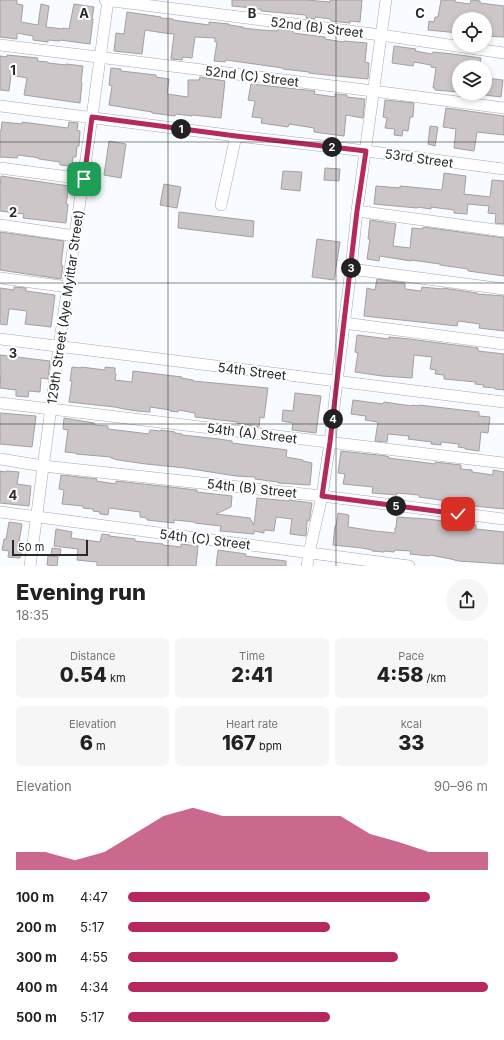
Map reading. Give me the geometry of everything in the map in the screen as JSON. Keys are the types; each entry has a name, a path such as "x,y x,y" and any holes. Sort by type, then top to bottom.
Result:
{"street":[{"name":"52nd (B) Street","path":"107,0 381,35 504,53"},
{"name":"129th Street (Aye Myittar Street)","path":"30,566 59,346 84,179 107,0"},
{"path":"307,566 322,496 330,442 357,211 386,0"},
{"name":"52nd (C) Street","path":"0,45 504,108"},
{"name":"53rd Street","path":"0,106 504,169"},
{"path":"221,204 236,136"},
{"path":"0,168 84,179"},
{"path":"357,211 504,231"},
{"path":"0,225 75,236"},
{"path":"351,269 504,289"},
{"path":"0,278 68,287"},
{"path":"344,323 504,344"},
{"name":"54th Street","path":"0,339 504,402"},
{"name":"54th (A) Street","path":"0,402 504,463"},
{"name":"54th (B) Street","path":"0,459 43,466 322,496 504,519"},
{"name":"54th (C) Street","path":"0,512 409,566"}],"building":[{"path":"0,0 17,0 17,4 23,5 21,22 38,25 41,4 49,6 46,27 63,29 69,29 74,4 94,7 90,44 60,40 48,40 48,42 33,40 33,36 17,33 17,39 0,37"},
{"path":"232,0 306,0 330,2 330,0 362,0 360,22 350,21 350,23 331,21 331,19 315,17 315,19 306,18 306,15 261,11 261,9 232,6"},
{"path":"441,0 455,0 455,2 470,4 471,0 480,1 480,3 504,6 504,37 492,36 492,12 452,12 452,32 428,30 429,21 434,22 435,17 438,17"},
{"path":"127,12 209,25 209,22 261,30 278,31 278,29 293,31 293,33 325,37 325,39 343,42 367,43 365,62 369,63 368,79 309,73 226,60 225,62 214,61 217,42 215,42 215,38 195,37 192,58 183,57 182,60 171,59 174,34 145,30 142,54 114,51 116,33 124,34"},
{"path":"394,46 416,49 415,51 432,54 433,52 481,58 481,60 452,60 452,91 435,90 435,88 433,88 436,68 431,67 431,65 414,62 413,66 392,63"},
{"path":"7,55 38,58 37,61 48,63 83,66 80,103 24,95 27,78 11,75 9,91 0,90 0,56 7,57"},
{"path":"111,68 121,69 121,71 156,75 156,77 169,79 167,94 188,97 188,80 199,80 200,77 225,81 221,118 176,114 175,116 109,105 112,86 109,85"},
{"path":"492,79 503,80 501,97 492,96"},
{"path":"251,84 315,91 314,94 335,97 335,94 365,99 363,118 346,115 344,136 314,132 314,128 289,124 288,127 261,123 262,118 252,117 255,101 248,100"},
{"path":"385,100 414,103 413,117 410,117 408,131 403,130 402,136 394,135 395,129 385,128 387,118 383,117"},
{"path":"446,108 504,116 504,135 477,132 474,151 454,148 456,129 443,127"},
{"path":"2,122 22,124 22,122 68,128 69,122 78,123 77,130 80,131 79,146 77,146 76,157 73,157 72,166 60,165 60,162 18,155 17,158 0,157 0,131"},
{"path":"430,126 438,127 435,146 428,144"},
{"path":"109,141 126,144 121,178 104,175"},
{"path":"325,168 340,169 339,181 324,180"},
{"path":"283,171 302,172 300,191 281,189"},
{"path":"444,173 466,176 464,194 490,197 492,180 504,181 504,224 495,223 496,214 488,213 489,206 468,204 467,214 454,213 454,210 431,207 431,209 374,204 376,186 400,188 400,186 442,190"},
{"path":"1,176 69,186 66,204 68,204 66,223 23,218 24,214 0,211"},
{"path":"164,184 181,187 177,208 160,205"},
{"path":"179,212 254,221 253,237 178,228"},
{"path":"370,220 396,224 393,246 410,248 412,228 423,229 423,227 504,238 504,276 468,271 468,269 440,264 380,256 379,261 367,259 370,239 368,239"},
{"path":"0,232 64,241 61,279 0,270"},
{"path":"317,239 340,242 334,280 312,277"},
{"path":"377,279 405,283 405,289 421,291 422,287 443,288 477,294 504,296 504,331 479,328 480,324 458,321 457,326 364,316 367,288 375,290"},
{"path":"14,287 26,288 26,291 55,295 51,327 25,324 27,311 11,309 9,309 7,325 0,324 0,288 14,290"},
{"path":"357,335 389,339 389,337 409,339 478,348 478,351 504,354 504,390 483,387 484,385 475,384 476,382 444,379 444,375 435,374 436,370 430,369 432,357 414,355 412,378 355,372 358,353 355,352"},
{"path":"0,355 50,361 48,379 41,378 40,392 29,391 28,397 16,396 16,390 0,388"},
{"path":"72,367 105,370 105,367 115,368 115,380 132,382 133,371 182,377 181,378 193,381 268,388 264,418 260,417 259,427 237,422 195,417 195,413 179,410 178,412 150,407 150,412 69,402"},
{"path":"295,393 321,396 316,433 292,430 293,423 282,421 283,410 293,411"},
{"path":"353,400 383,404 384,402 412,406 419,405 479,412 479,416 490,417 488,433 481,432 479,451 458,447 459,444 441,442 441,445 431,444 432,442 408,439 409,436 388,434 387,442 375,441 378,422 365,420 366,416 351,414"},
{"path":"0,413 36,416 32,447 0,444"},
{"path":"64,418 94,423 94,425 108,426 108,429 149,434 150,430 161,430 175,432 182,435 232,441 232,443 287,450 286,457 312,463 310,485 278,483 255,479 255,477 236,476 118,460 111,457 65,452 68,430 63,429"},
{"path":"341,451 386,456 389,457 388,458 435,464 435,462 461,465 461,469 493,475 493,470 504,472 504,509 454,504 454,502 419,497 419,495 372,493 373,487 343,484 345,474 338,473"},
{"path":"0,471 19,472 17,484 31,486 29,506 0,503"},
{"path":"61,475 97,479 96,481 116,484 116,481 197,490 197,492 232,496 231,507 216,514 250,518 254,525 257,498 312,503 309,521 307,521 306,536 290,534 292,519 276,517 274,531 264,530 264,533 254,531 254,534 220,531 221,526 195,522 174,520 174,523 147,520 147,518 140,517 140,512 109,508 108,515 100,514 100,512 93,511 93,509 83,508 83,506 62,504 64,490 59,489"},
{"path":"338,513 349,515 348,527 375,531 395,533 397,517 476,525 476,529 504,532 504,564 458,561 430,555 410,554 411,551 395,550 394,552 384,552 333,545"},
{"path":"9,522 22,524 19,542 23,543 20,558 8,557 9,551 2,550 4,539 6,539"},
{"path":"56,529 72,532 71,538 100,542 102,534 163,545 181,547 181,544 198,546 196,566 97,566 97,562 77,560 78,549 54,546"},
{"path":"52,548 61,549 60,556 51,555"},
{"path":"218,550 246,554 245,556 286,561 286,566 216,566"},
{"path":"48,556 58,557 57,566 47,565"}],"route":[{"path":"84,179 92,117 366,151 357,211 330,442 322,496 458,514"}]}
